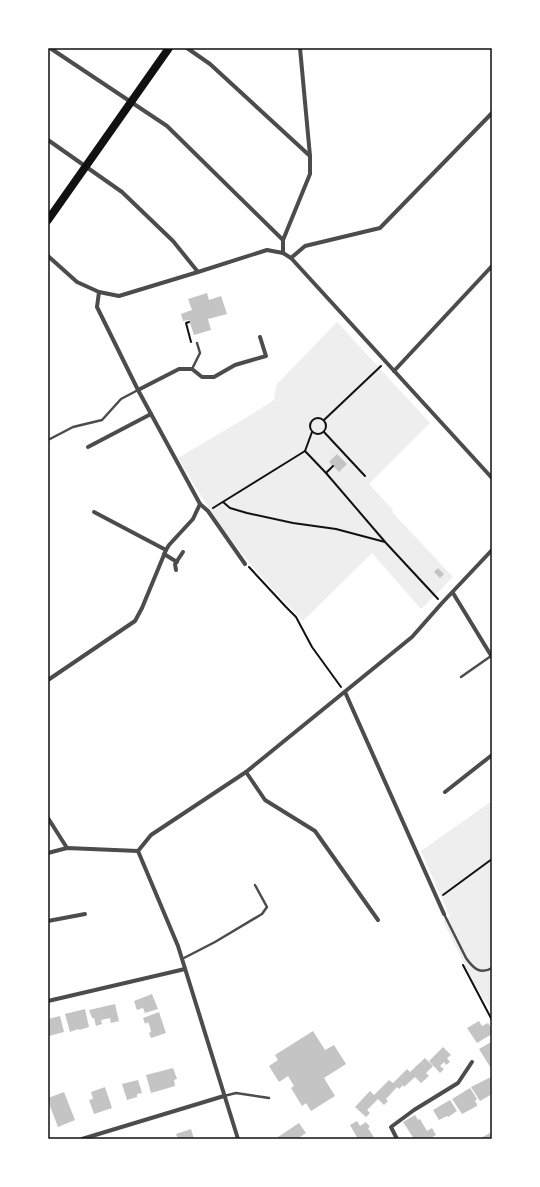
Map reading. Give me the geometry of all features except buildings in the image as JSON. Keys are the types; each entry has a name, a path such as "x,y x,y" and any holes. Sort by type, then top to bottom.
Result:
{"main road":[{"path":"48,220 169,48"}],"street":[{"path":"50,48 167,126 283,240"},
{"path":"187,48 210,64 310,156"},
{"path":"283,253 283,240 310,174 310,156 300,48"},
{"path":"291,258 305,246 380,228 492,112"},
{"path":"48,140 122,192 173,241 198,272"},
{"path":"48,256 77,282 99,292 119,296 267,250 283,253 291,258 492,478"},
{"path":"394,371 492,266"},
{"path":"99,292 97,307 138,390 200,504 208,511 245,564"},
{"path":"138,390 179,369 192,369 202,377 214,377 235,365 266,356 260,337"},
{"path":"88,447 151,414"},
{"path":"48,680 135,621 169,544 194,519 200,504"},
{"path":"94,512 165,552 177,562"},
{"path":"138,851 151,835 246,772 412,637 492,550"},
{"path":"176,570 175,564 183,552"},
{"path":"453,593 492,656"},
{"path":"344,692 444,914"},
{"path":"445,792 492,755"},
{"path":"246,772 264,800 315,831 378,920"},
{"path":"48,818 67,848"},
{"path":"48,853 67,848 138,851"},
{"path":"138,851 178,946 238,1139"},
{"path":"48,921 86,914"},
{"path":"48,1001 185,969"},
{"path":"397,1139 390,1127 414,1110 458,1083 472,1062"},
{"path":"82,1139 224,1096"}],"lane":[{"path":"192,369 200,353 198,343"},
{"path":"48,440 73,427 102,420 121,399 138,390"},
{"path":"461,677 492,656"},
{"path":"182,959 215,942 262,914 267,907 255,885"},
{"path":"444,914 471,965 482,971 487,971 492,968"},
{"path":"224,1096 236,1093 269,1098"}],"path":[{"path":"189,322 186,323 192,345"},
{"path":"324,420 386,362"},
{"path":"208,511 305,451 312,432 310,428 311,422 319,418 324,420"},
{"path":"312,432 320,435 324,432 326,427 324,420"},
{"path":"324,432 366,476"},
{"path":"305,451 326,473 386,543 442,603"},
{"path":"326,473 333,466"},
{"path":"223,502 230,508 247,513 293,523 336,529 386,543"},
{"path":"245,564 296,617 312,647 344,692"},
{"path":"437,900 492,859"}],"shaded area":[{"path":"338,321 338,323 430,423 369,484 393,510 392,512 453,577 421,609 372,553 303,621 266,582 236,546 193,484 178,458 274,400 276,386 278,383"},
{"path":"492,801 492,1012 475,985 443,921 450,917 421,851"}]}
